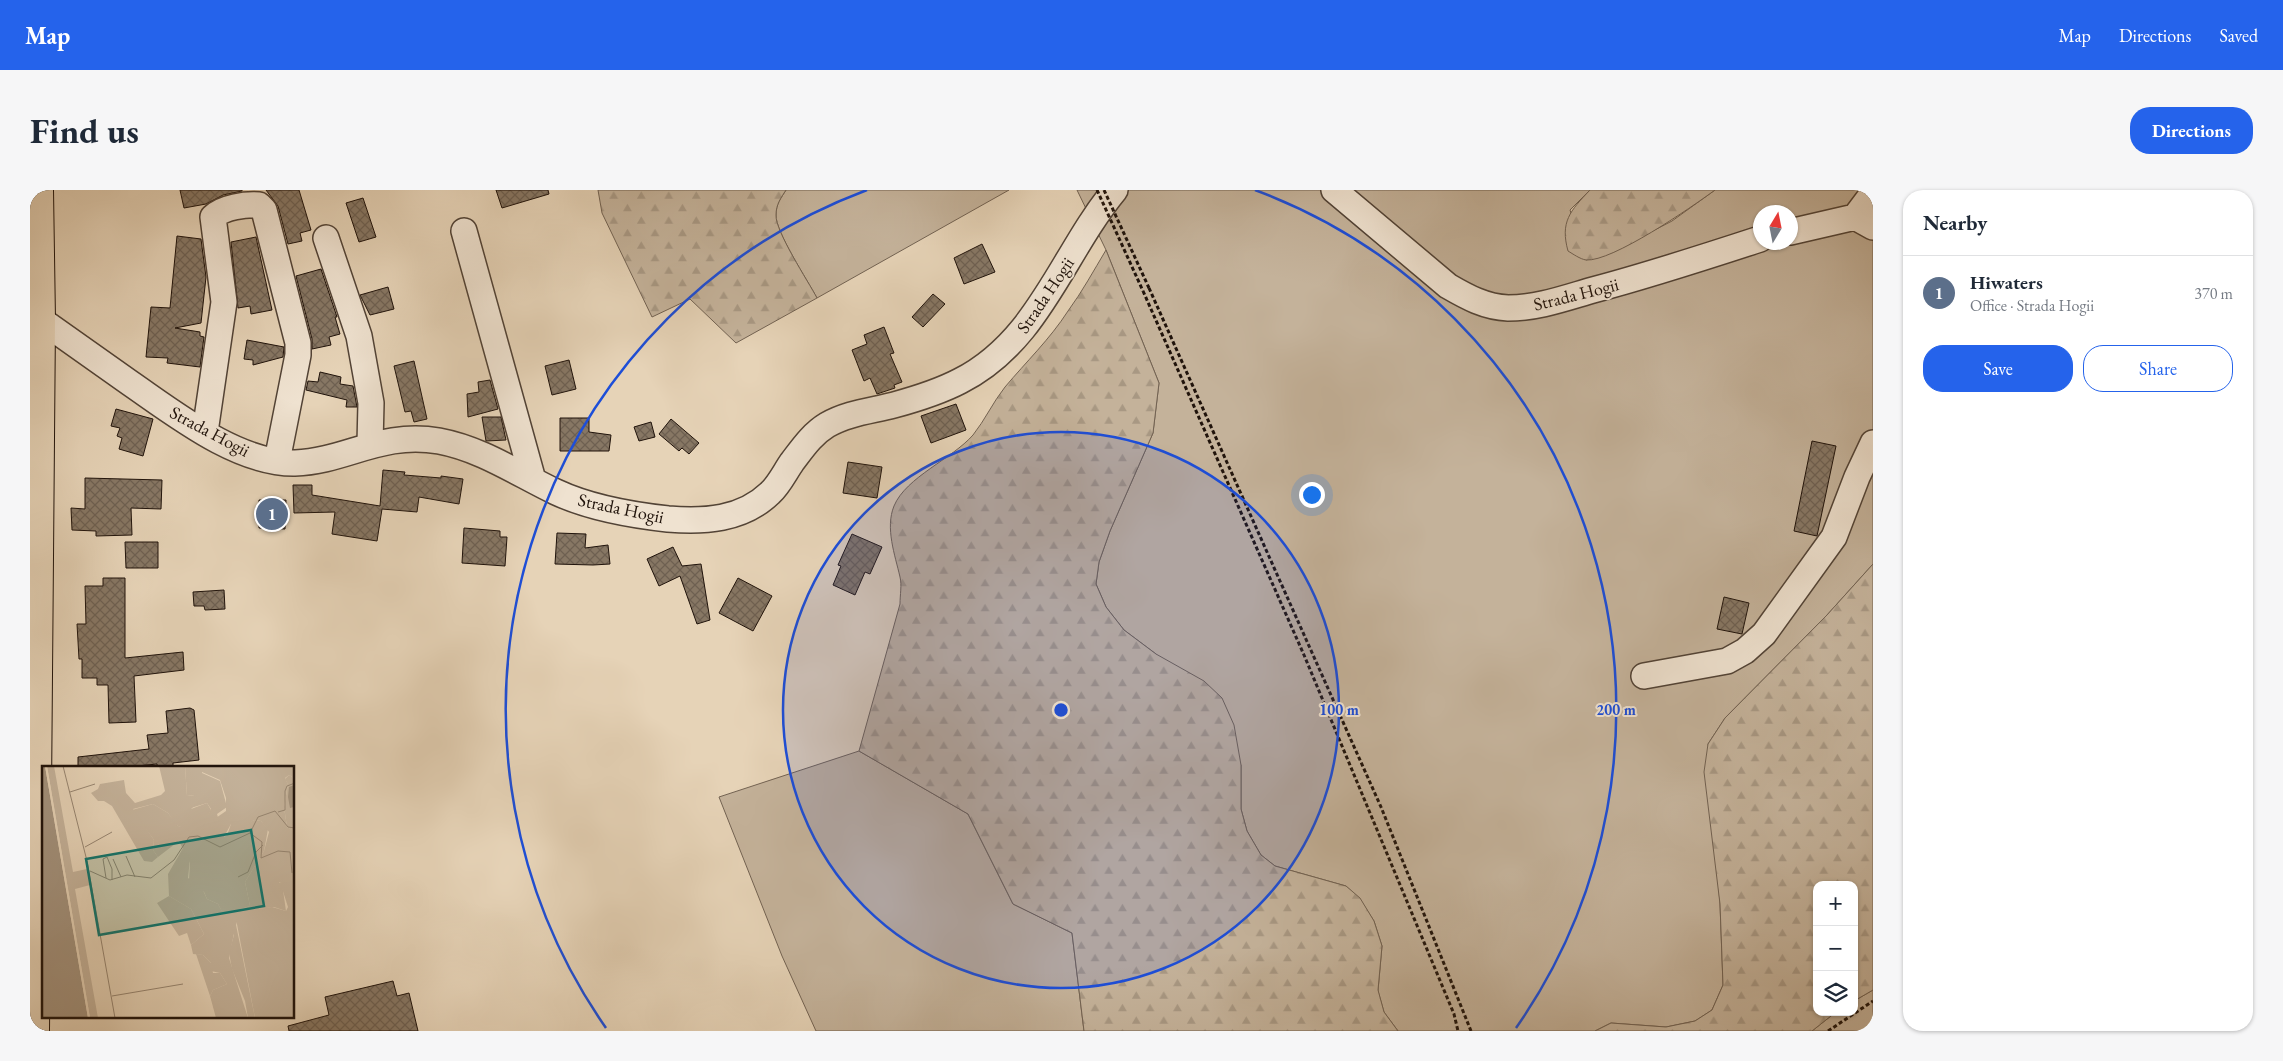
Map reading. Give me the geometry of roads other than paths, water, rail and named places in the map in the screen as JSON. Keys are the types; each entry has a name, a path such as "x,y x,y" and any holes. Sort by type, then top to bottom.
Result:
{"highway":[{"path":"35,1031 41,320 38,190"}],"street":[{"name":"Strada Hogii","path":"41,320 165,407 205,432 239,449 277,461 292,463 311,461 370,444 403,439 438,441 464,448 577,500 632,513 667,518 718,519 748,509 771,493 807,442 826,426 854,413 892,406 937,392 983,368 1007,348 1038,310 1092,221 1115,190"},
{"name":"Strada Hogii","path":"1334,190 1448,286 1468,298 1506,308 1534,307 1629,281 1753,241"},
{"path":"1798,231 1864,222 1873,193"},
{"path":"205,432 224,302 213,217 218,212 251,204 259,205 264,210 298,343 298,355 277,461"},
{"path":"464,232 533,480"},
{"path":"326,238 359,336 371,403 370,444"},
{"path":"1644,676 1727,661 1745,651 1764,634 1834,537 1857,476 1873,443"}],"place":[{"name":"Hiwaters","path":"272,514"}]}
